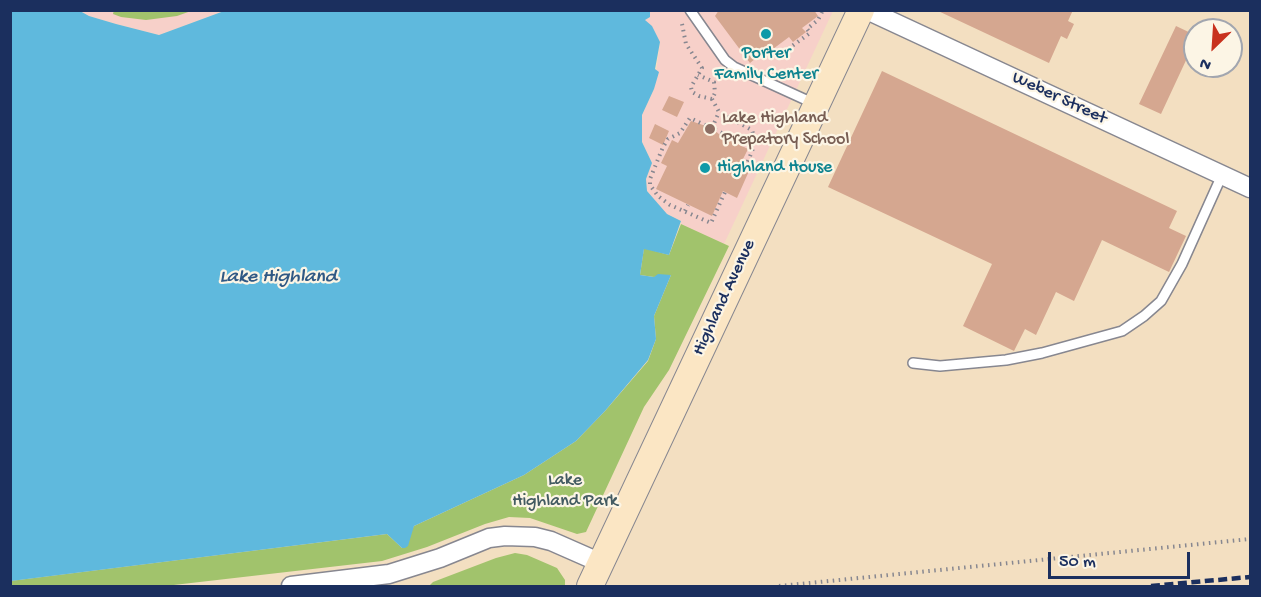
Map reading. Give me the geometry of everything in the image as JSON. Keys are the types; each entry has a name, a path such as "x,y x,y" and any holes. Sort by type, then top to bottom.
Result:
{"street":[{"name":"Highland Avenue","path":"590,586 861,10"},
{"name":"Weber Street","path":"867,10 1251,188"},
{"path":"291,586 389,573 440,558 489,538 505,536 535,537 551,541 600,563"}],"lane":[{"path":"690,10 725,60 734,67 817,105"},
{"path":"913,363 940,366 1006,360 1042,353 1122,331 1161,301 1182,264 1222,175"}],"path":[{"path":"788,49 810,33 807,29 818,20 823,10"},
{"path":"681,21 686,44 702,68 691,87 692,92 712,99"},
{"path":"698,75 714,82 715,93 712,99"},
{"path":"712,99 719,112 752,130 754,146 745,169"},
{"path":"712,128 719,112"},
{"path":"722,137 724,134 690,118 680,133 668,139 650,179 651,188 658,196 711,223 725,192"},
{"path":"685,211 688,205"},
{"path":"779,586 1251,539"}],"shaded area":[{"path":"80,11 224,11 159,35 89,16"},
{"name":"Lake Highland Prepatory School","path":"650,11 833,11 724,244 681,224 681,221 667,214 647,191 646,179 652,163 642,142 642,115 654,89 660,42 645,20 649,17"}],"green space":[{"path":"114,10 191,11 177,16 146,20 121,17 113,14"},
{"name":"Lake Highland Park","path":"681,224 729,246 669,370 644,407 586,532 577,534 530,518 509,517 382,561 165,586 11,586 10,581 387,534 402,548 414,526 524,475 576,441 605,411 648,361 656,339 654,316 671,275 654,277 640,275 644,248 669,255"},
{"path":"515,553 527,555 557,568 565,580 565,586 429,586 433,582"}],"water":[{"name":"Lake Highland","path":"10,11 80,11 89,16 159,35 224,11 650,11 650,17 645,20 652,26 660,42 655,69 659,72 642,115 642,142 652,163 646,179 647,191 667,214 681,221 669,255 644,249 640,275 654,277 658,274 671,275 654,316 656,339 648,360 576,441 524,475 414,526 408,546 405,548 402,548 387,534 11,581"}],"building":[{"name":"Porter Family Center","path":"719,10 814,10 818,16 802,28 806,32 793,42 789,37 773,49 771,46 750,63 715,16"},
{"path":"936,10 1073,10 1068,21 1074,24 1067,39 1061,36 1049,63"},
{"path":"1176,26 1183,29 1183,67 1161,114 1139,104"},
{"path":"882,71 1177,211 1169,228 1186,236 1169,272 1102,240 1074,301 1056,292 1036,335 1025,329 1014,351 963,326 992,264 828,187"},
{"path":"669,96 684,102 677,117 662,110"},
{"name":"Highland House","path":"691,121 712,128 720,135 748,149 742,161 745,162 743,168 749,171 737,198 723,191 712,216 656,189 667,166 661,163 672,140 678,143"},
{"path":"655,124 669,131 663,145 649,138"}],"railway":[{"path":"1151,586 1250,577"}],"place":[{"name":"Porter Family Center","path":"766,34"},
{"name":"Lake Highland Prepatory School","path":"710,129"},
{"name":"Highland House","path":"705,168"}]}
